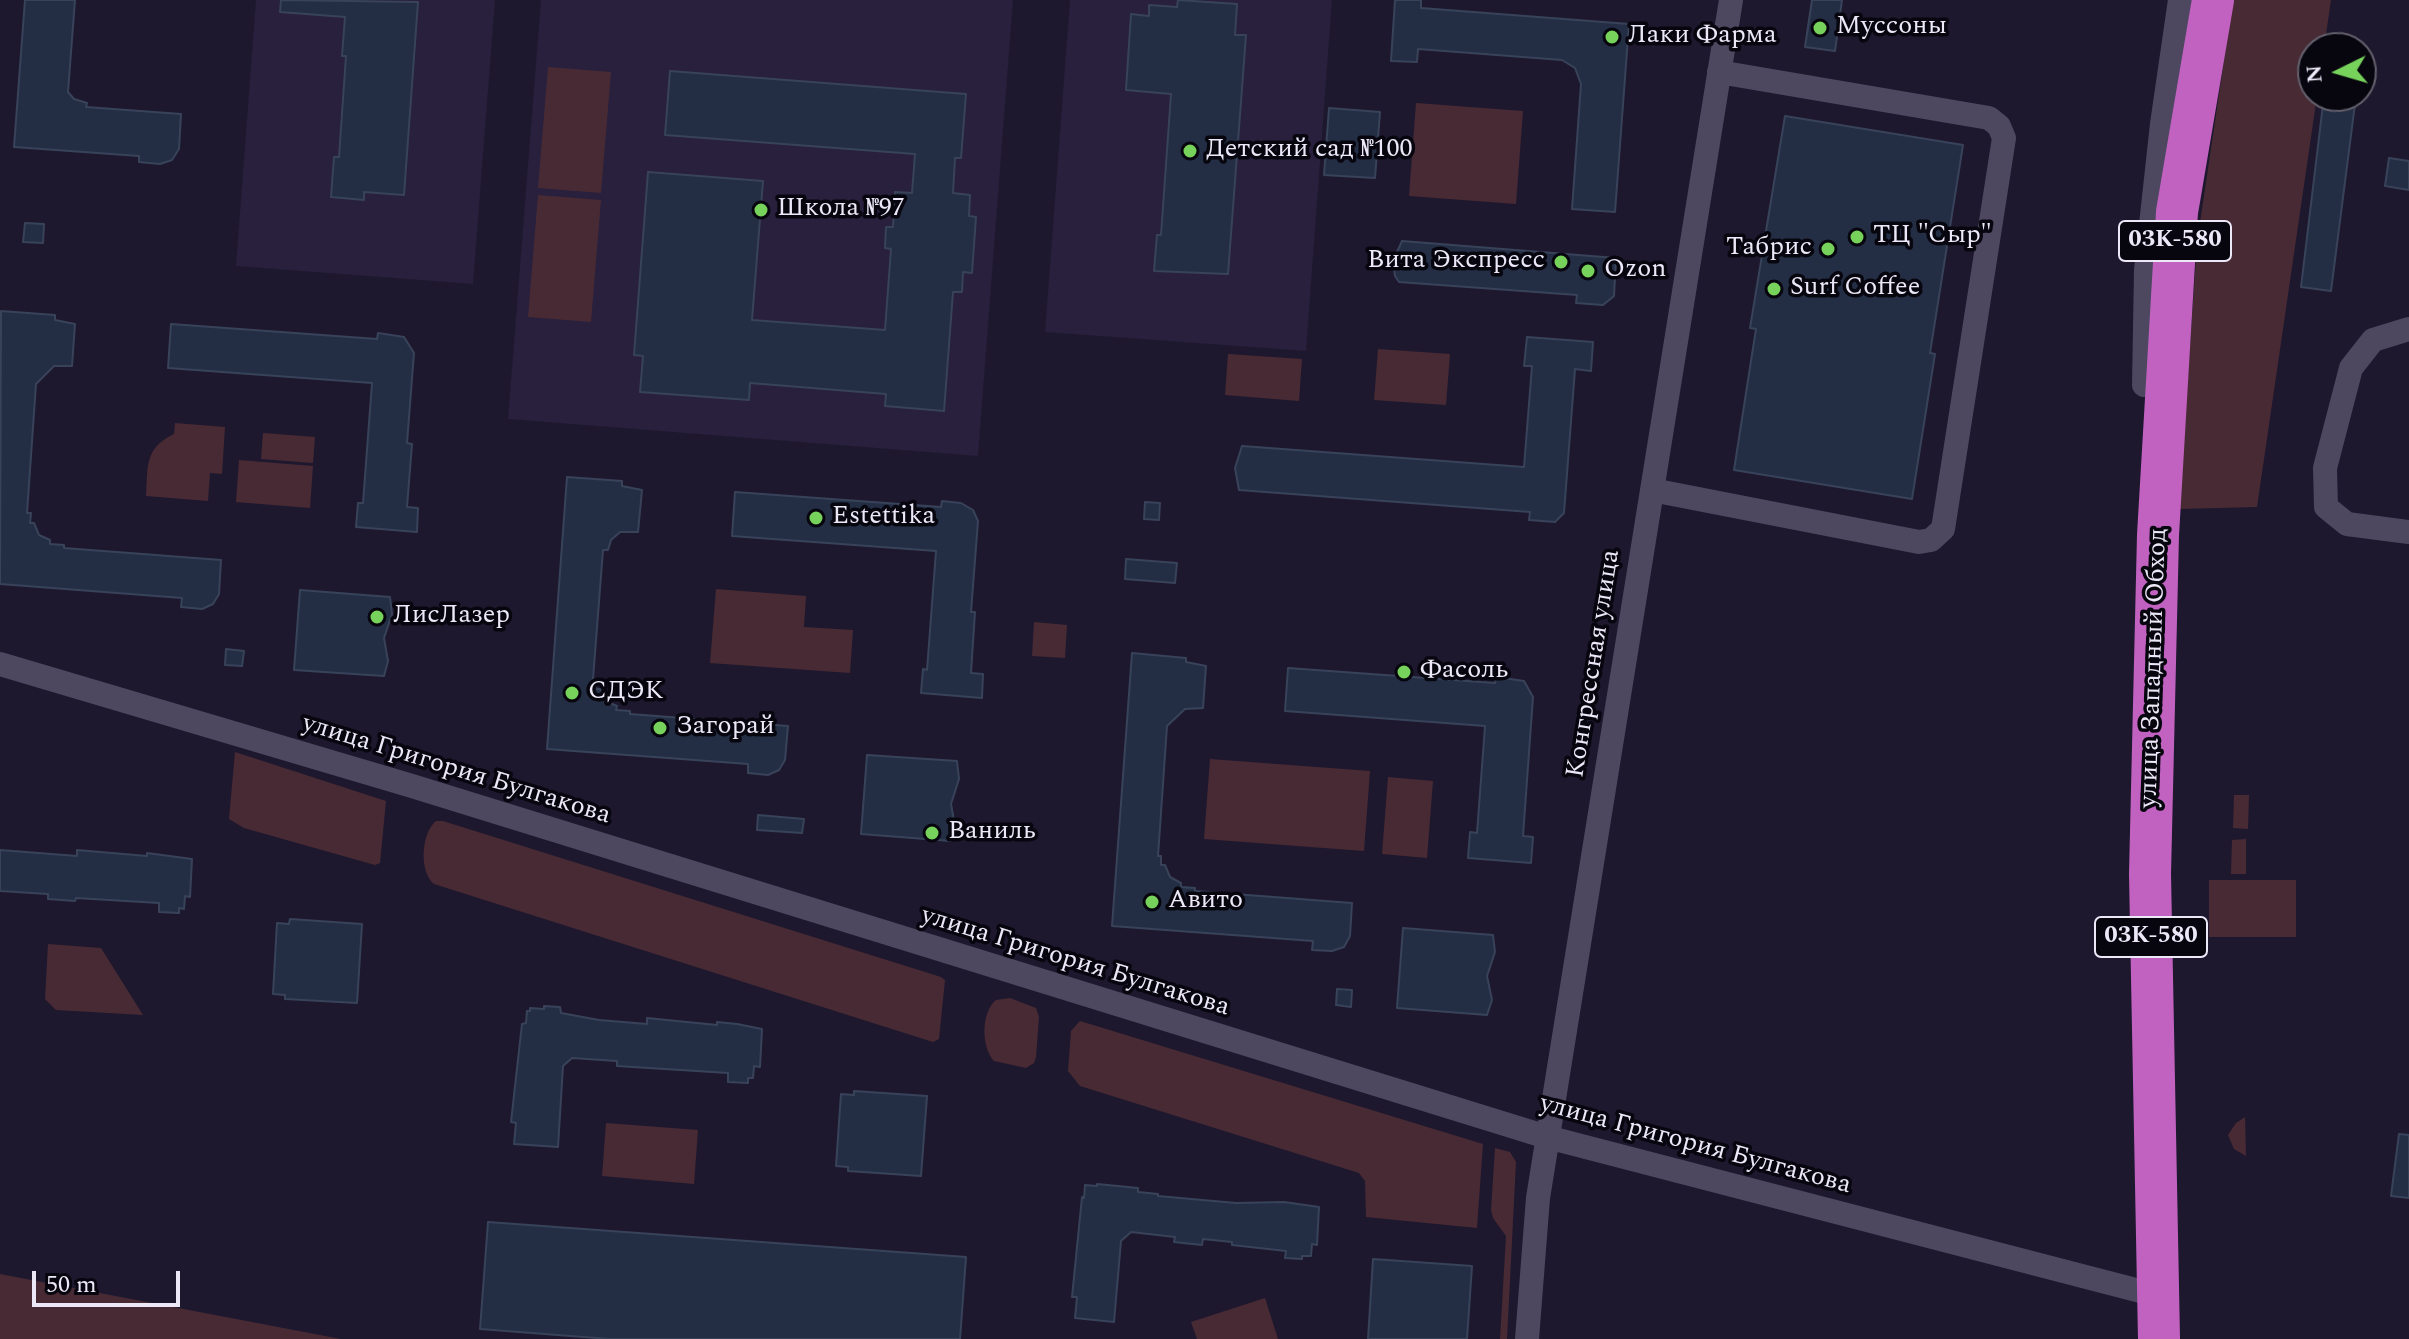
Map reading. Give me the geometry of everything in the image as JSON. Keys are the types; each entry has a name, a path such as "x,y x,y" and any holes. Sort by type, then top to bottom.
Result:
{"highway":[{"name":"улица Западный Обход","path":"2140,1339 2135,775 2138,492 2151,292 2192,0"},
{"name":"улица Западный Обход","path":"2159,1339 2150,874 2158,535 2177,212 2213,0"}],"street":[{"name":"Конгрессная улица","path":"1527,1339 1536,1211 1547,1137 1731,0"},
{"path":"2144,385 2146,270 2180,0"},
{"path":"1652,490 1919,542 1931,540 1943,529 2004,138 1999,126 1989,118 1719,72"},
{"path":"2409,329 2373,340 2351,368 2325,468 2326,507 2347,524 2409,532"},
{"name":"улица Григория Булгакова","path":"0,664 412,786 1547,1137 2140,1291"}],"shaded area":[{"path":"256,0 495,0 473,284 236,266"},
{"name":"Школа №97","path":"541,0 1013,0 978,456 508,419"},
{"name":"Детский сад №100","path":"1070,0 1332,0 1306,351 1045,332"},
{"path":"2233,0 2331,0 2326,32 2297,32 2297,112 2315,112 2257,507 2179,509 2197,243"},
{"path":"548,67 611,72 601,193 538,188"},
{"path":"1416,103 1523,111 1516,204 1409,196"},
{"path":"538,195 601,200 591,322 528,317"},
{"path":"1378,349 1450,354 1446,405 1374,400"},
{"path":"1228,354 1302,359 1299,401 1225,395"},
{"path":"175,423 225,427 222,474 210,473 208,501 146,496 152,452 164,439 174,434"},
{"path":"263,433 315,437 313,463 261,459"},
{"path":"239,460 313,466 310,508 236,502"},
{"path":"716,589 806,596 804,627 853,630 850,673 710,663"},
{"path":"1034,622 1067,625 1065,658 1032,656"},
{"path":"235,752 386,801 380,863 375,865 244,828 229,819"},
{"path":"1210,759 1370,771 1364,851 1204,839"},
{"path":"1388,777 1433,781 1427,858 1382,854"},
{"path":"2234,795 2249,795 2248,829 2233,828"},
{"path":"436,821 941,977 945,980 939,1039 933,1042 434,884 426,871 424,852 427,834"},
{"path":"2246,839 2246,874 2231,874 2232,840"},
{"path":"2209,880 2296,880 2296,937 2209,937"},
{"path":"48,944 101,948 143,1015 56,1010 45,999"},
{"path":"1010,998 1036,1008 1039,1017 1036,1057 1034,1063 1026,1068 994,1061 985,1039 985,1021 991,1005 996,1000"},
{"path":"1080,1021 1483,1144 1477,1228 1366,1217 1365,1181 1359,1173 1080,1086 1068,1071 1071,1031"},
{"path":"2245,1117 2246,1156 2234,1149 2228,1135 2236,1123"},
{"path":"606,1123 698,1130 694,1184 602,1176"},
{"path":"1495,1148 1510,1152 1516,1162 1507,1339 1500,1339 1506,1236 1491,1210"},
{"path":"0,1274 341,1339 0,1339"},
{"path":"1265,1298 1278,1339 1197,1339 1191,1322"}],"building":[{"path":"25,0 75,0 68,92 74,99 87,103 86,107 181,114 179,149 172,160 160,164 139,162 139,156 14,147"},
{"path":"281,0 418,2 404,195 364,192 364,200 331,197 334,157 339,157 346,56 342,56 345,17 280,12"},
{"path":"1178,0 1237,4 1235,35 1246,35 1228,274 1154,271 1157,235 1161,235 1171,94 1126,90 1131,14 1149,16 1149,5 1177,7"},
{"path":"1395,0 1421,0 1421,8 1629,24 1615,212 1572,209 1581,84 1575,68 1562,60 1418,49 1417,62 1391,61"},
{"path":"1812,0 1842,0 1835,51 1805,47"},
{"path":"670,71 966,94 961,158 955,158 953,193 970,195 969,216 976,217 972,273 963,272 962,292 953,292 944,411 885,406 886,394 750,383 749,400 640,392 643,356 634,355 648,172 763,181 752,320 885,330 891,249 885,248 886,227 893,227 895,192 912,193 915,154 665,135"},
{"path":"1329,108 1380,112 1375,178 1324,175"},
{"path":"2322,112 2354,112 2331,291 2301,287"},
{"name":"ТЦ \"Сыр\"","path":"1785,116 1963,145 1930,353 1935,354 1912,499 1734,470 1756,329 1750,328"},
{"path":"2389,158 2409,161 2409,190 2385,186"},
{"path":"25,223 44,224 43,243 23,242"},
{"path":"1402,241 1616,258 1614,296 1603,305 1576,303 1577,295 1399,282 1393,261"},
{"path":"1,311 55,315 55,320 75,324 72,366 54,366 36,384 27,513 31,513 30,523 34,523 39,535 50,540 50,544 64,545 64,548 221,560 219,594 213,604 202,609 181,607 182,598 0,584"},
{"path":"171,324 377,339 378,333 404,337 414,353 407,443 412,444 407,507 418,508 417,532 356,527 358,503 363,503 372,383 168,368"},
{"path":"1527,337 1593,342 1591,371 1575,369 1564,513 1555,522 1529,520 1530,512 1239,490 1235,468 1242,446 1524,467 1532,366 1524,366"},
{"path":"567,477 622,481 622,486 642,490 638,532 620,532 611,540 608,550 603,550 593,679 597,679 596,689 600,689 605,701 617,706 616,710 630,711 630,714 788,726 785,760 779,770 768,775 748,773 748,764 547,749"},
{"path":"735,492 941,507 942,501 961,503 973,510 978,521 971,612 975,612 971,673 983,674 982,698 921,693 923,669 927,670 936,551 732,536"},
{"path":"1145,502 1160,503 1159,520 1144,519"},
{"path":"1126,559 1177,563 1175,583 1125,579"},
{"path":"300,590 390,597 392,614 384,638 388,661 384,676 294,670"},
{"path":"226,649 244,651 242,666 225,665"},
{"path":"1132,653 1186,658 1186,662 1206,666 1203,708 1185,709 1167,726 1158,856 1161,856 1161,865 1165,865 1170,877 1181,883 1181,887 1195,888 1195,891 1352,903 1350,936 1344,947 1332,951 1312,950 1313,941 1112,926"},
{"path":"1288,668 1495,683 1496,677 1524,681 1533,697 1523,836 1533,837 1531,863 1468,858 1470,832 1477,833 1485,726 1285,711"},
{"path":"867,755 957,761 959,779 951,804 955,826 951,841 861,834"},
{"path":"758,815 804,819 802,833 757,830"},
{"path":"0,850 77,856 77,850 147,856 147,853 192,859 190,897 185,896 184,909 179,908 179,913 159,912 159,903 48,899 48,894 0,891"},
{"path":"290,919 362,924 357,1003 285,999 285,995 273,994 277,923 289,924"},
{"path":"1403,928 1493,935 1495,952 1487,976 1492,1000 1487,1015 1397,1008"},
{"path":"1337,989 1352,990 1351,1007 1336,1005"},
{"path":"544,1006 560,1007 561,1013 599,1020 647,1024 647,1018 717,1025 717,1022 762,1029 760,1067 754,1066 753,1078 748,1078 748,1083 728,1082 728,1073 617,1066 617,1061 572,1058 563,1066 558,1147 514,1144 516,1123 511,1122 522,1024 526,1023 530,1008 544,1009"},
{"path":"854,1091 927,1096 921,1176 848,1171 848,1167 836,1166 841,1094 854,1095"},
{"path":"2399,1134 2409,1135 2409,1198 2391,1196"},
{"path":"1085,1185 1138,1188 1138,1192 1158,1196 1236,1203 1284,1202 1319,1207 1317,1245 1312,1244 1311,1256 1285,1258 1286,1251 1203,1239 1202,1245 1174,1242 1175,1237 1131,1232 1121,1241 1114,1322 1075,1318 1077,1297 1072,1297 1082,1197"},
{"path":"488,1222 966,1257 960,1339 609,1339 480,1329"},
{"path":"1373,1259 1472,1266 1467,1339 1368,1339"}],"place":[{"name":"Муссоны","path":"1820,28"},
{"name":"Лаки Фарма","path":"1612,37"},
{"name":"Детский сад №100","path":"1190,151"},
{"name":"Школа №97","path":"761,210"},
{"name":"ТЦ \"Сыр\"","path":"1857,237"},
{"name":"Табрис","path":"1828,249"},
{"name":"Вита Экспресс","path":"1561,262"},
{"name":"Ozon","path":"1588,271"},
{"name":"Surf Coffee","path":"1774,289"},
{"name":"Estettika","path":"816,518"},
{"name":"ЛисЛазер","path":"377,617"},
{"name":"Фасоль","path":"1404,672"},
{"name":"СДЭК","path":"572,693"},
{"name":"Загорай","path":"660,728"},
{"name":"Ваниль","path":"932,833"},
{"name":"Авито","path":"1152,902"}]}
